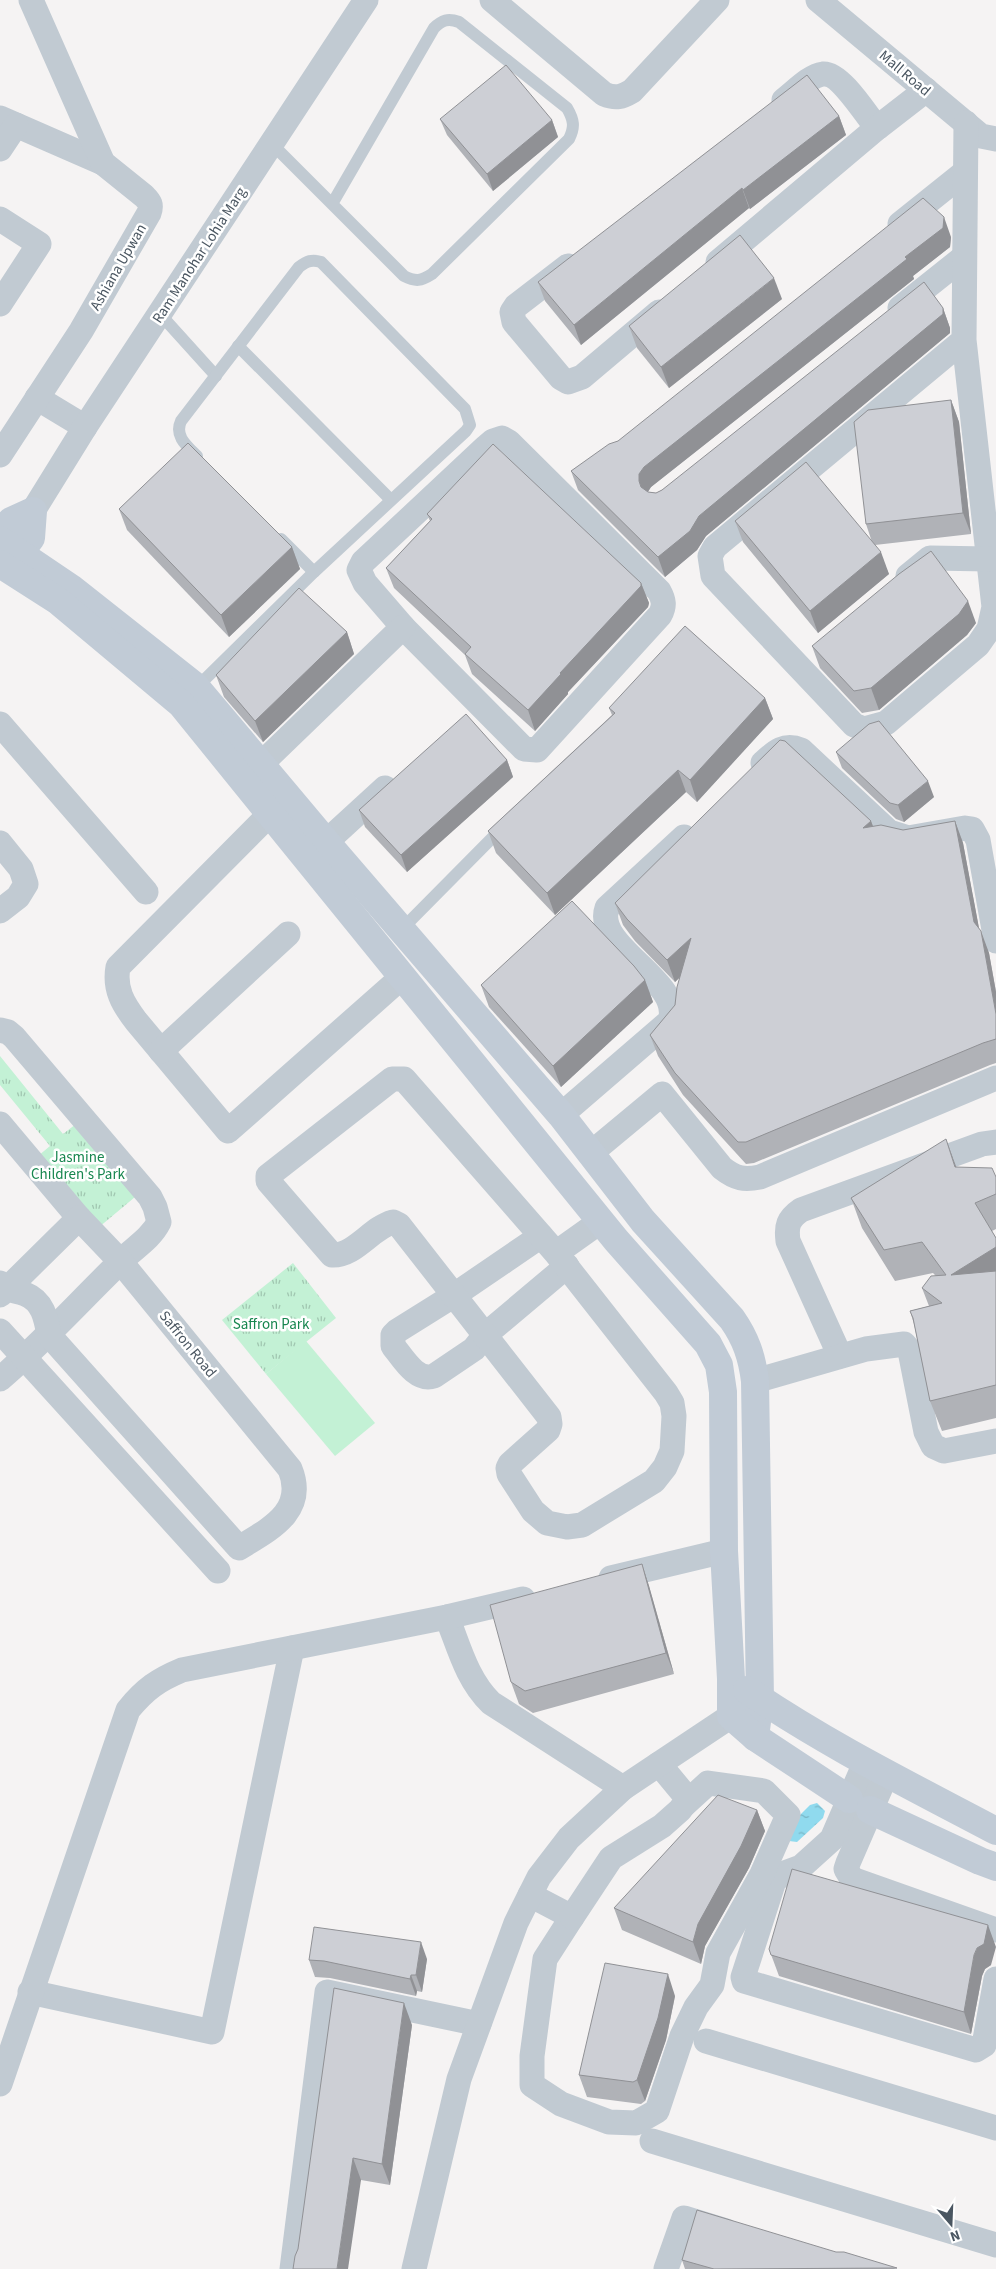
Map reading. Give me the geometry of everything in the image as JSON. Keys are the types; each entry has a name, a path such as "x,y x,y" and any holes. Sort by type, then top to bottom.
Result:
{"street":[{"name":"Ashiana Upwan","path":"0,455 81,331 150,214 150,201 103,163 31,0"},
{"name":"Ram Manohar Lohia Marg","path":"4,557 11,521 33,511 85,427 366,0"},
{"path":"492,0 604,94 614,98 632,91 717,0"},
{"name":"Mall Road","path":"818,0 981,136 996,139"},
{"path":"766,114 812,78 822,74 832,75 840,81 877,128"},
{"path":"703,275 877,128 926,90"},
{"path":"0,149 8,121 103,163"},
{"path":"964,340 715,547 710,556 712,576 806,661 854,725 864,729 875,728 886,723 978,645 989,629 994,607 964,340 964,172 966,123"},
{"path":"879,240 964,172"},
{"path":"0,219 40,244 0,304"},
{"path":"586,252 516,306 512,312 514,322 562,378 568,382 582,377 673,300"},
{"path":"878,325 964,257"},
{"path":"37,398 85,427"},
{"path":"502,438 509,442 659,591 663,599 663,608 653,623 537,750 524,749 472,709 403,626 360,576 359,570 363,562 493,441 502,438"},
{"path":"4,557 71,588 197,687 326,842 568,1123 643,1220 732,1319 744,1336 749,1350 755,1381 760,1699 755,1736"},
{"path":"4,557 180,704 601,1221 708,1344 719,1365 723,1392 724,1551 731,1679 731,1716"},
{"path":"894,588 930,558 989,559"},
{"path":"261,764 403,626"},
{"path":"0,724 146,892"},
{"path":"748,777 776,751 792,747 801,750 889,832 908,838 964,828 972,829 978,840 996,941"},
{"path":"326,842 400,774"},
{"path":"270,814 118,966 116,978 124,1005 161,1051 228,1131 402,977"},
{"path":"546,1154 568,1123 670,1021 673,1013 669,997 608,931 604,916 607,908 699,823"},
{"path":"0,843 21,869 26,884 18,897 0,911"},
{"path":"333,892 353,873"},
{"path":"161,1051 288,934"},
{"path":"0,1030 8,1032 14,1037 150,1197 155,1206 158,1222 153,1233 120,1261 49,1335 0,1379"},
{"path":"591,1153 662,1094 722,1168 734,1178 760,1177 996,1078"},
{"path":"392,1079 404,1079 555,1251 666,1392 672,1404 674,1416 672,1451 665,1467 654,1481 582,1525 567,1528 547,1523 533,1511 509,1474 508,1468 510,1464 548,1430 550,1424 549,1417 454,1296 399,1225 393,1222 384,1224 343,1254 332,1256 268,1181 269,1173 392,1079"},
{"name":"Saffron Road","path":"0,1124 80,1218 120,1261 290,1468 295,1481 293,1505 277,1522 239,1548 49,1335"},
{"path":"840,1356 788,1241 786,1228 790,1218 801,1210 982,1144 996,1142"},
{"path":"2,1289 80,1218"},
{"path":"555,1251 474,1349 434,1376 426,1379 419,1376 393,1346 393,1335 397,1331 454,1296 555,1251 601,1221"},
{"path":"2,1289 26,1295 38,1303 46,1315 49,1335"},
{"path":"0,1331 218,1571"},
{"path":"755,1381 866,1349 904,1344 910,1351 926,1432 933,1446 944,1451 996,1441"},
{"path":"589,1583 724,1551"},
{"path":"1,2072 128,1710 141,1694 160,1679 182,1670 447,1617 542,1594"},
{"path":"447,1617 470,1676 479,1692 491,1702 623,1788"},
{"path":"30,1992 212,2032 292,1648"},
{"path":"731,1679 816,1735 996,1831"},
{"path":"731,1716 755,1736 860,1804 996,1867"},
{"path":"414,2269 459,2079 516,1923 539,1877 569,1838 623,1788 731,1716"},
{"path":"659,1764 688,1800 685,1804"},
{"path":"876,1768 860,1804 846,1869 852,1879 996,1930"},
{"path":"708,1783 764,1791 788,1816 762,1874 718,1953 712,1985 696,2007 682,2036 657,2111 636,2123 609,2122 561,2104 532,2085 532,2056 545,1959 572,1916 611,1858 662,1826 708,1783"},
{"path":"860,1804 832,1839 801,1867 782,1874 774,1881 743,1977 744,1981 976,2050 984,2045 996,1979"},
{"path":"530,1895 572,1916"},
{"path":"292,2269 327,1992 479,2024"},
{"path":"706,2041 996,2128"},
{"path":"652,2141 996,2245"},
{"path":"666,2269 684,2218 750,2238"}],"lane":[{"path":"272,144 332,204 404,276 414,281 422,280 432,274 569,139 574,129 572,117 567,108 459,22 450,19 441,22 434,28 332,204"},
{"path":"197,687 390,499 466,431 470,425 469,417 465,409 321,262 314,260 305,262 299,267 178,427 179,435 184,442 204,463"},
{"path":"160,314 216,376"},
{"path":"238,346 390,499"},
{"path":"273,531 314,572"},
{"path":"402,929 514,816"}],"green space":[{"name":"Jasmine Children's Park","path":"0,1056 63,1134 76,1124 135,1197 98,1228 38,1156 50,1146 0,1085"},
{"name":"Saffron Park","path":"293,1263 336,1318 266,1374 222,1320"},
{"path":"306,1341 375,1423 335,1456 266,1374"}],"water":[{"path":"817,1803 825,1811 823,1818 797,1842 789,1841 785,1830 810,1805"}],"building":[{"path":"506,65 552,120 487,174 440,119"},
{"path":"807,75 839,116 743,190 742,188 574,325 538,282"},
{"path":"923,198 944,217 943,228 905,257 907,259 644,467 639,474 641,487 648,492 656,493 662,490 924,282 943,308 943,314 699,516 690,531 658,557 571,471 609,444 618,441"},
{"path":"740,235 774,278 661,367 629,326"},
{"path":"951,400 963,513 866,524 854,422 868,410"},
{"path":"188,443 292,547 221,615 119,509"},
{"path":"493,444 641,583 641,586 528,710 465,654 471,647 386,568 432,519 427,514"},
{"path":"806,462 881,552 810,611 735,521"},
{"path":"931,551 968,601 959,614 871,688 854,691 812,646 899,574"},
{"path":"299,588 347,632 255,721 216,675"},
{"path":"685,626 765,698 690,780 678,770 547,893 488,831 615,713 609,708"},
{"path":"466,714 507,760 401,855 359,810"},
{"path":"879,721 928,781 898,805 890,803 836,752 869,724"},
{"path":"780,740 785,741 871,821 863,828 881,825 903,830 955,821 974,922 981,931 996,1014 996,1039 746,1142 738,1142 675,1073 650,1035 675,1005 677,987 691,938 667,960 627,919 615,903"},
{"path":"572,901 645,980 553,1066 481,985"},
{"path":"946,1139 955,1167 992,1168 996,1177 996,1194 975,1203 996,1238 996,1247 951,1275 996,1271 996,1385 930,1401 910,1311 942,1303 922,1288 931,1276 946,1275 922,1242 884,1250 851,1198"},
{"path":"642,1564 666,1653 525,1691 511,1682 490,1605"},
{"path":"718,1795 757,1810 741,1846 698,1924 693,1942 614,1908"},
{"path":"792,1869 988,1925 984,1944 977,1948 974,1955 964,2012 771,1955 769,1949"},
{"path":"314,1927 421,1942 416,1975 411,1975 410,1979 324,1961 309,1960"},
{"path":"605,1963 668,1974 658,2018 637,2080 633,2082 579,2075"},
{"path":"334,1988 404,2003 382,2164 353,2158 337,2269 293,2269 298,2249"},
{"path":"697,2210 836,2252 844,2252 897,2268 714,2269 682,2260"}]}
